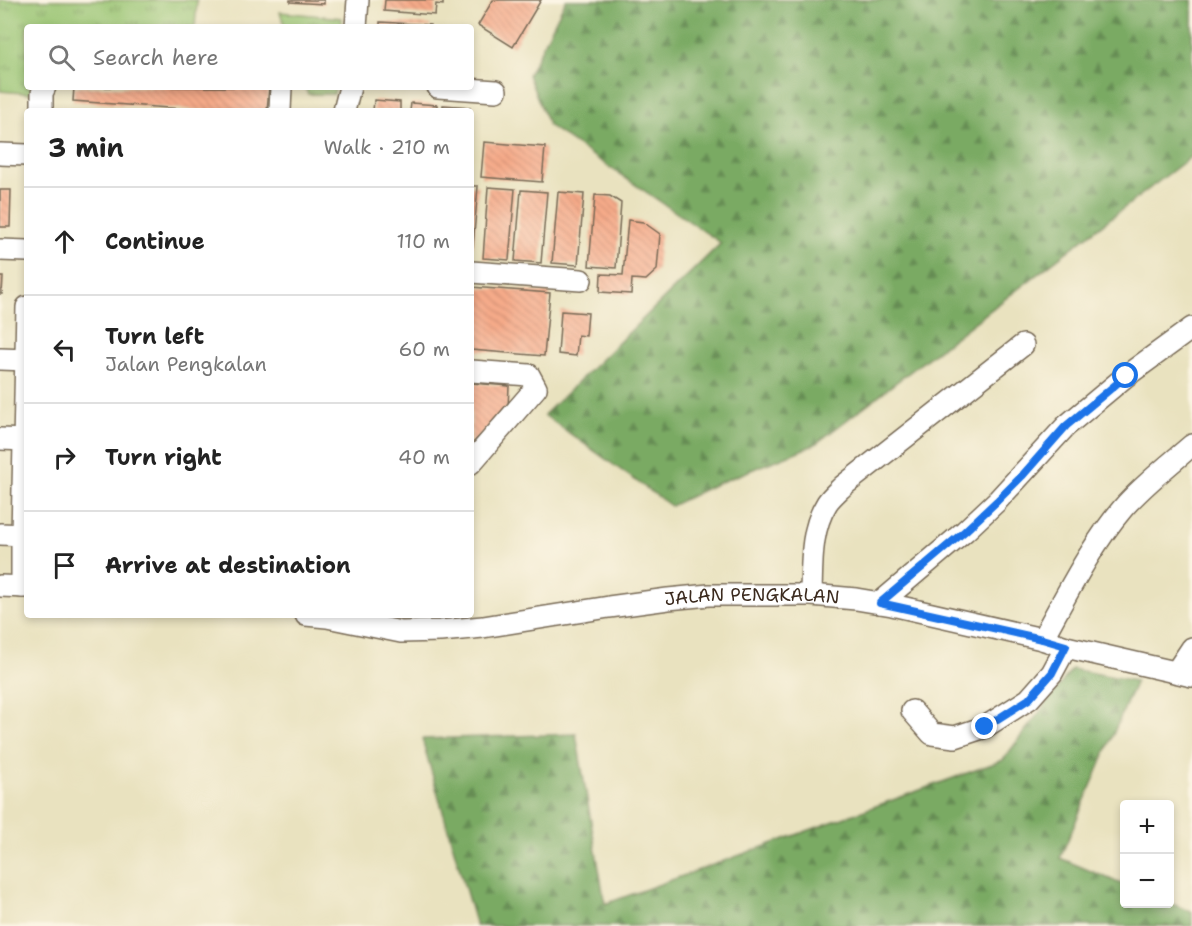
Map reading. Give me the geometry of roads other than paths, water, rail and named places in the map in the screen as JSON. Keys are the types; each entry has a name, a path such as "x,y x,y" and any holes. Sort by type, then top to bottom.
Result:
{"street":[{"path":"356,24 358,0"},
{"path":"474,89 496,91"},
{"path":"42,108 44,90"},
{"path":"280,108 282,90"},
{"path":"345,108 349,90"},
{"path":"0,154 24,155"},
{"path":"0,250 24,251"},
{"path":"474,272 581,280"},
{"path":"880,603 997,501 1066,426 1098,398 1192,328"},
{"path":"811,595 813,544 818,524 828,502 843,486 1023,345"},
{"path":"0,359 24,360"},
{"path":"474,370 529,375 536,388 474,460"},
{"path":"0,439 24,440"},
{"path":"1042,639 1100,538 1124,507 1192,445"},
{"path":"0,534 24,534 24,587 0,586"},
{"name":"JALAN PENGKALAN","path":"332,618 401,632 440,631 483,627 678,598 811,595 880,603 1184,674"},
{"path":"912,711 932,734 955,737 985,727 1029,699 1052,673 1066,646"},
{"path":"1184,674 1192,648"}]}
